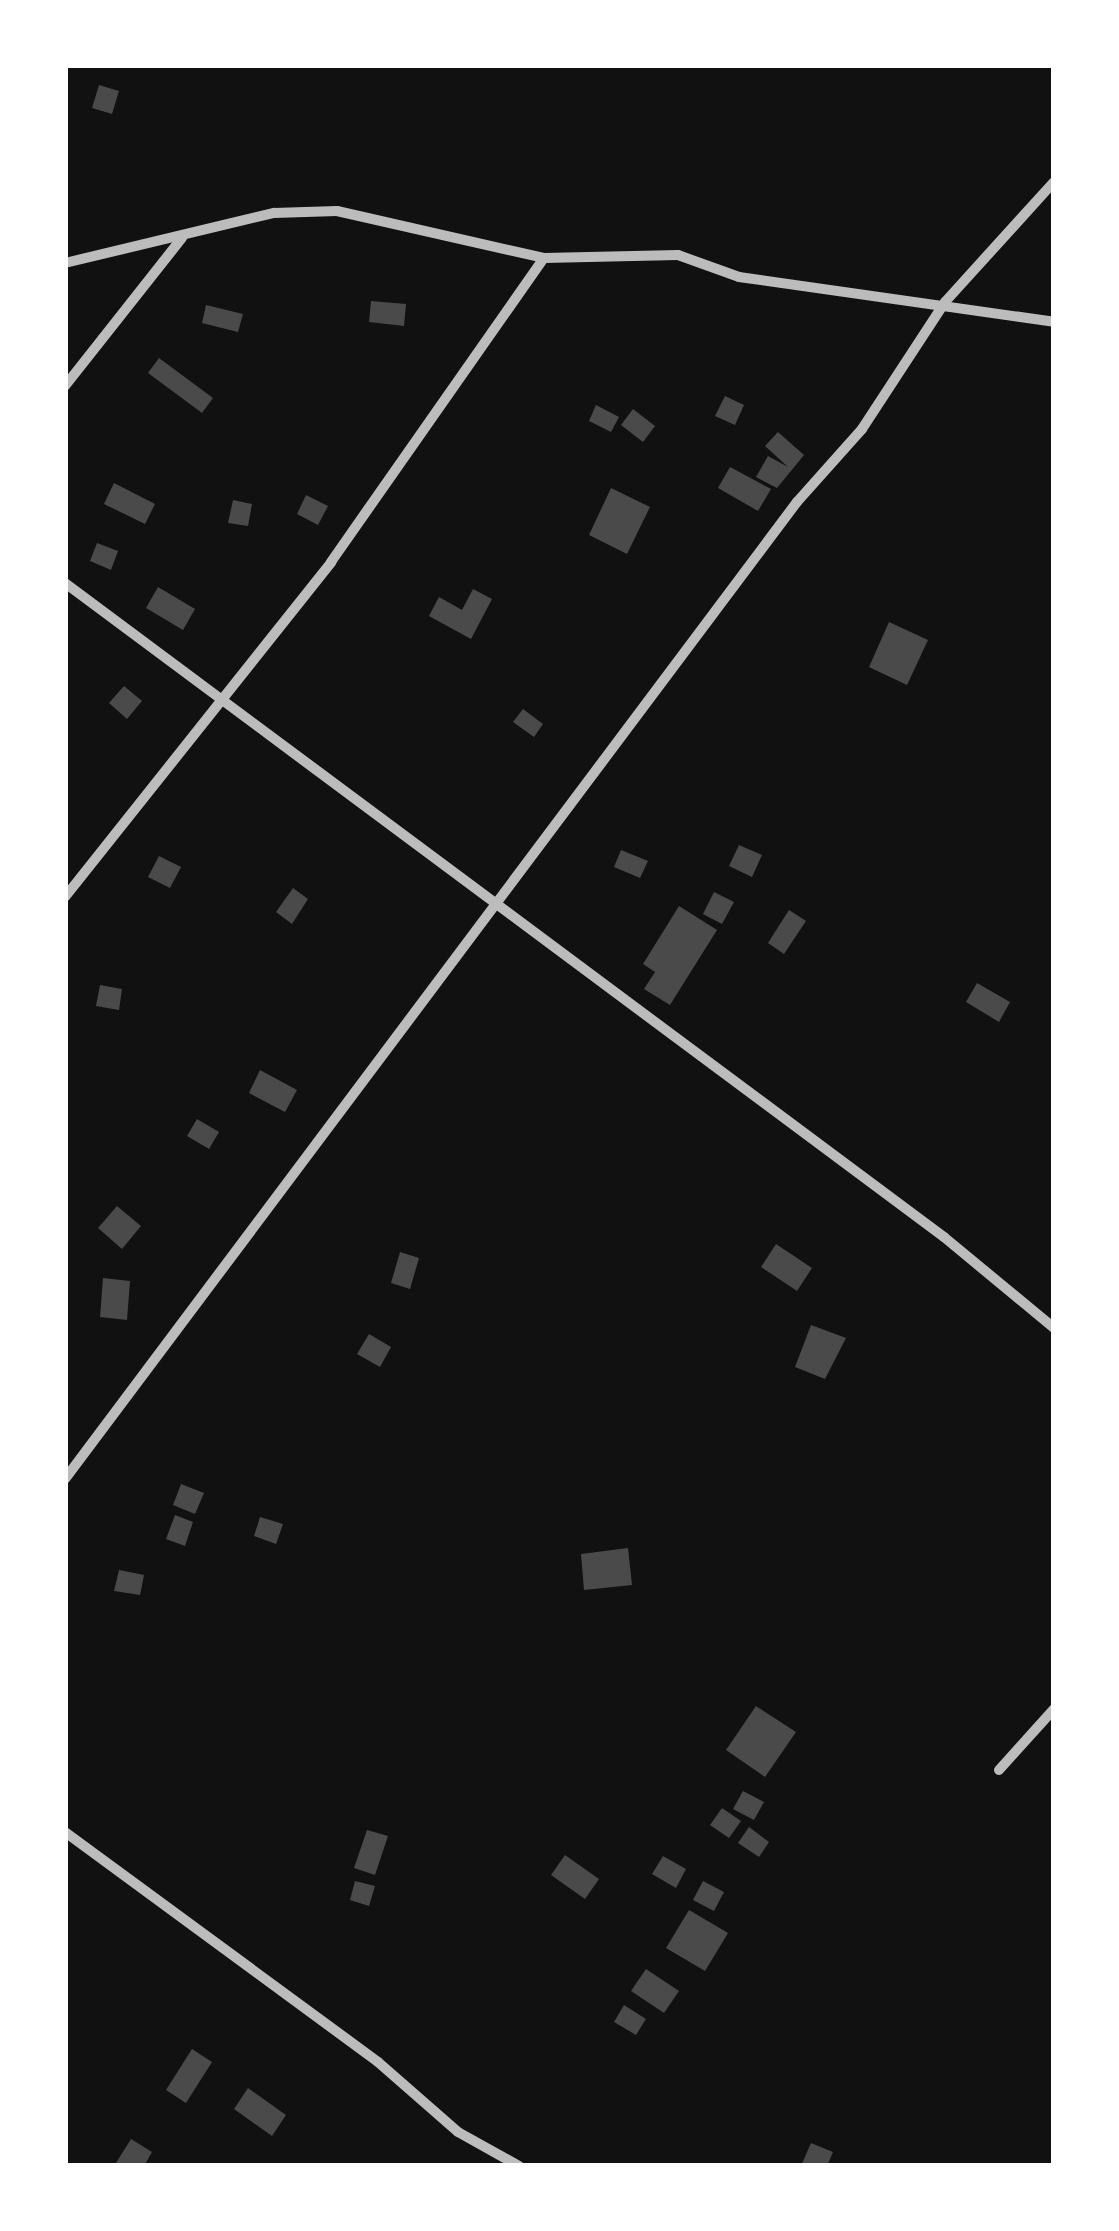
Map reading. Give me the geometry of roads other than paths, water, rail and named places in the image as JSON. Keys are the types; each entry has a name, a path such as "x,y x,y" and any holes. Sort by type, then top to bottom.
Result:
{"street":[{"path":"65,1480 493,910 862,429 944,302 1054,182"},
{"path":"65,263 274,213 337,211 544,258 678,255 738,277 944,302 1054,322"},
{"path":"65,386 183,237"},
{"path":"65,896 224,696 544,258"},
{"path":"65,583 224,696 493,910 944,1236 1054,1328"},
{"path":"999,1770 1054,1709"},
{"path":"65,1832 378,2062 458,2132 519,2166"}]}
